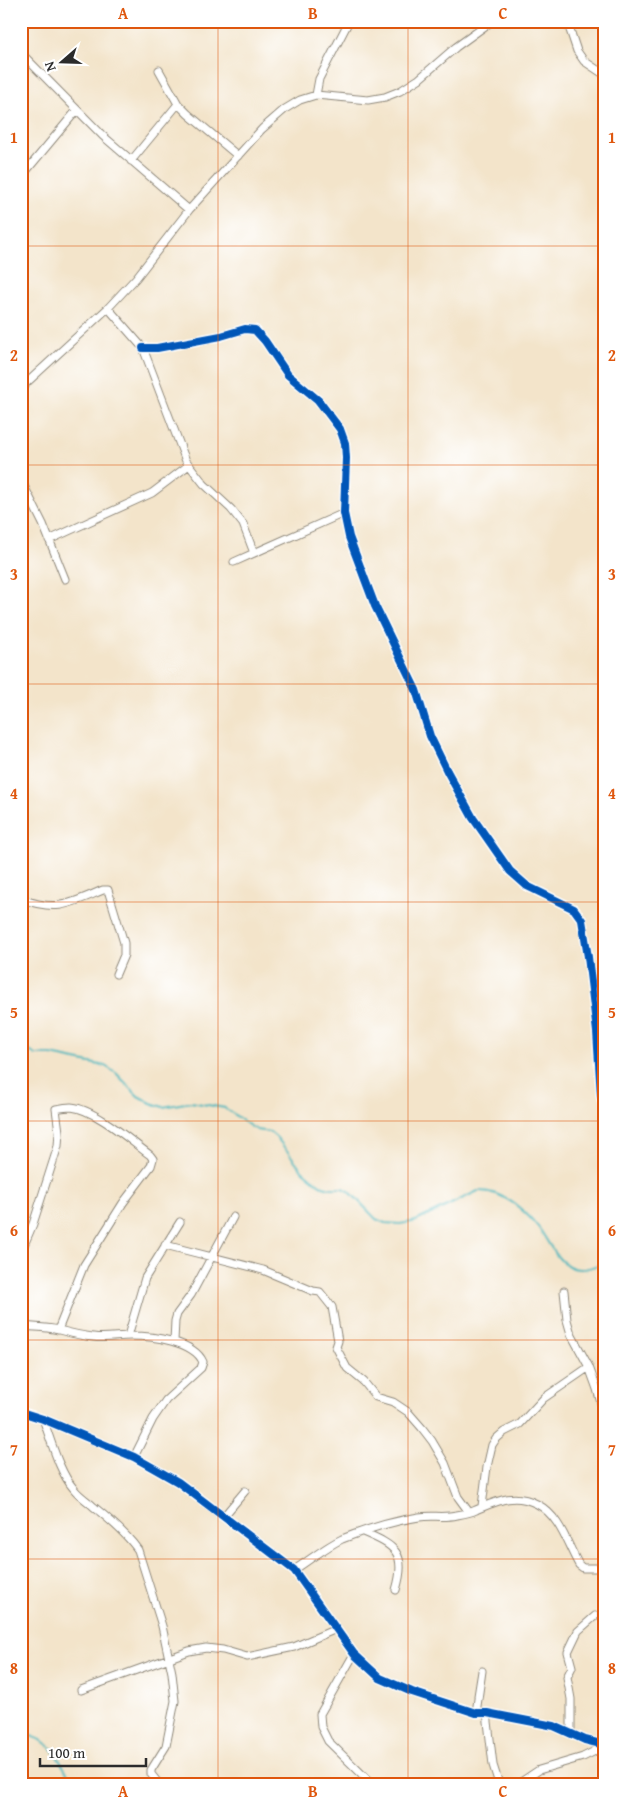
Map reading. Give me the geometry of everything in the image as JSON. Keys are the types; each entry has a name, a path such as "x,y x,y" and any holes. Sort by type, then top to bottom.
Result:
{"street":[{"path":"316,95 319,79 349,21"},
{"path":"23,387 108,308 136,278 189,210 262,129 285,109 300,100 316,95 368,100 385,97 400,91 419,79 456,47 492,21"},
{"path":"568,21 577,52 584,61 605,74"},
{"path":"21,53 131,161 189,210"},
{"path":"159,70 178,104 238,156"},
{"path":"131,161 178,104"},
{"path":"21,177 77,110"},
{"path":"108,308 143,348 180,449 189,465 204,484 231,509 242,524 254,553"},
{"path":"143,348 157,348 222,336 245,328 255,330 265,341 288,375 318,400 340,429 345,443 346,458 344,513 360,569 374,606 416,690 430,736 447,771 473,818 510,870 527,886 574,908 582,920 597,1032 601,1096 605,1112"},
{"path":"21,374 23,387"},
{"path":"49,540 152,493 189,465"},
{"path":"21,480 49,540 64,579"},
{"path":"234,562 344,513"},
{"path":"21,899 53,907 67,905 103,890 108,890 124,943 124,955 116,974"},
{"path":"21,1252 33,1224 58,1146 59,1132 56,1109 71,1107 82,1110 108,1123 153,1159 151,1166 123,1203 84,1265 58,1330"},
{"path":"174,1341 177,1314 191,1296 233,1217"},
{"path":"128,1336 145,1278 180,1222"},
{"path":"165,1246 263,1270 313,1291 320,1292 332,1307 338,1341 336,1347 347,1368 364,1382 376,1398 393,1402 408,1412 422,1428 445,1463 458,1496 469,1512"},
{"path":"564,1291 567,1320 571,1334 589,1367 605,1417"},
{"path":"21,1326 58,1330 94,1338 128,1336 174,1341 191,1349 200,1356 203,1362 201,1368 166,1400 153,1419 134,1457"},
{"path":"482,1506 487,1467 492,1445 496,1439 504,1432 520,1424 544,1398 589,1367"},
{"path":"21,1412 43,1419 134,1457 178,1482 224,1516 294,1570 354,1654 380,1678 412,1692 476,1713 487,1713 554,1726 571,1732 585,1740 605,1746"},
{"path":"43,1419 55,1452 74,1490 105,1516 138,1550 162,1626 175,1701 166,1746 151,1770 151,1774 159,1784"},
{"path":"224,1516 245,1491"},
{"path":"294,1570 341,1540 363,1532 422,1516 450,1517 469,1512 502,1498 512,1497 536,1503 553,1516 579,1566 584,1568 605,1568"},
{"path":"363,1532 380,1539 395,1551 399,1557 401,1572 396,1590"},
{"path":"571,1732 571,1698 567,1682 568,1674 572,1667 568,1652 572,1640 578,1631 595,1616"},
{"path":"81,1690 189,1651 206,1648 223,1650 247,1657 294,1647 336,1628"},
{"path":"354,1654 320,1714 321,1726 328,1741 372,1784"},
{"path":"476,1713 482,1671 478,1696"},
{"path":"487,1713 493,1765 498,1784"},
{"path":"518,1784 527,1780 539,1770 583,1757 605,1746"}],"waterway":[{"path":"21,1046 36,1055 51,1055 105,1066 116,1073 138,1096 163,1107 191,1102 225,1108 257,1130 270,1132 303,1171 320,1185 330,1188 342,1188 349,1191 376,1219 385,1223 400,1224 416,1221 478,1191 487,1192 503,1197 519,1207 538,1227 555,1253 565,1264 582,1269 605,1262"},
{"path":"21,1732 41,1740 52,1748 74,1784"}],"cycle path":[{"path":"143,348 157,348 221,336 245,329 255,330 265,341 288,375 318,400 340,429 345,443 344,513 349,537 375,606 416,690 430,736 447,771 473,818 510,871 527,886 574,909 582,920 597,1032 601,1096 605,1112"},
{"path":"21,1412 43,1419 134,1457 178,1482 294,1570 354,1654 380,1678 412,1692 476,1713 487,1713 554,1726 585,1740 605,1745"}]}
